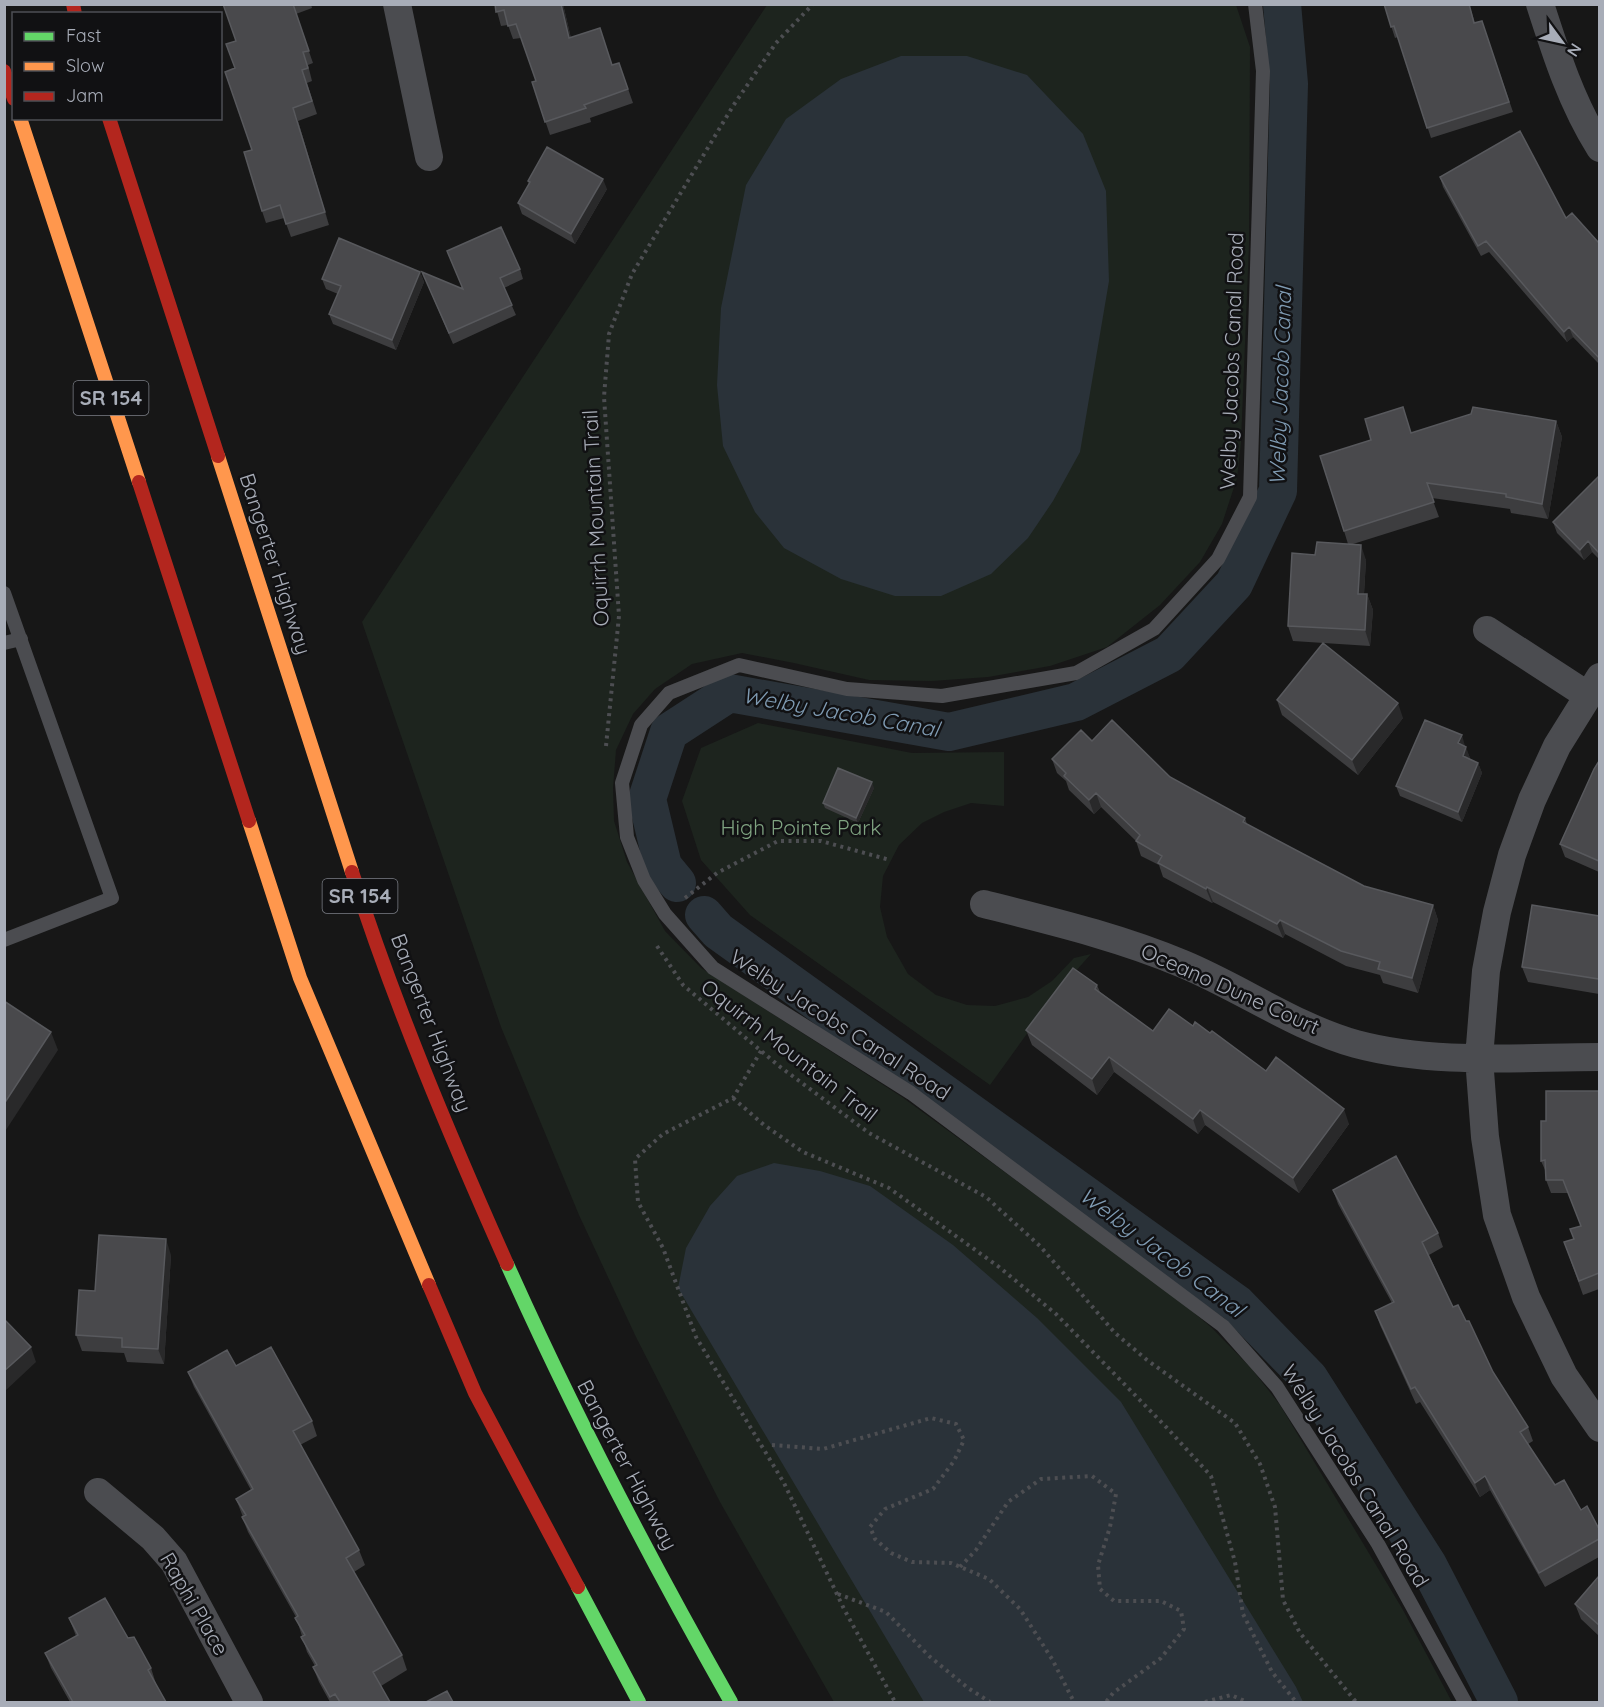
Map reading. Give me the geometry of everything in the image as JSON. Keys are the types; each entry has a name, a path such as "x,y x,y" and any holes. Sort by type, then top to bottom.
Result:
{"highway":[{"path":"4,71 12,93"},
{"name":"SR 154","path":"21,120 300,978 475,1394 639,1702"},
{"name":"Bangerter Highway","path":"110,120 360,897 396,998 493,1235 553,1367 695,1640 731,1702"}],"street":[{"path":"397,4 429,156"},
{"path":"1540,4 1559,65 1599,148"},
{"path":"1487,630 1593,686 1557,746 1532,800 1512,855 1497,912 1486,971 1479,1058 1485,1137 1497,1215 1526,1297 1564,1376 1599,1428"},
{"name":"Oceano Dune Court","path":"984,904 1097,933 1181,963 1303,1022 1354,1043 1413,1055 1448,1058 1599,1057"},
{"name":"Raphi Place","path":"98,1492 153,1538 174,1562 249,1702"}],"lane":[{"name":"Welby Jacobs Canal Road","path":"1255,4 1263,71 1250,497 1218,559 1154,629 1076,674 942,696 847,689 739,665 669,693 641,725 622,783 627,837 644,880 665,914 713,969 911,1092 1222,1326 1277,1387 1366,1525 1465,1702"},
{"path":"4,593 112,898 4,940"},
{"path":"4,644 21,639"}],"path":[{"name":"Oquirrh Mountain Trail","path":"605,749 619,616 604,397 609,334 632,274 733,106 776,43 813,4"},
{"path":"665,914 717,873 778,841 821,841 890,860"},
{"name":"Oquirrh Mountain Trail","path":"651,938 683,986 761,1051 869,1133 986,1197 1040,1246 1115,1334 1234,1423 1260,1464 1275,1507 1283,1600 1300,1633 1356,1702"},
{"path":"761,1051 733,1098 663,1134 635,1159 638,1202 663,1248 696,1337 784,1483 837,1594 895,1702"},
{"path":"733,1098 764,1125 804,1152 889,1188 999,1267 1056,1314 1168,1428 1210,1476 1235,1562 1243,1614 1272,1672 1296,1702"},
{"path":"772,1445 823,1449 931,1418 956,1424 964,1440 954,1461 933,1490 885,1509 870,1527 874,1539 891,1553 912,1562 951,1563 989,1579 1020,1609 1052,1659 1074,1702"},
{"path":"960,1567 976,1551 1008,1502 1041,1479 1092,1476 1116,1494 1110,1527 1098,1564 1100,1588 1114,1601 1161,1601 1180,1611 1184,1629 1161,1658 1113,1693 1106,1702"},
{"path":"837,1594 886,1612 929,1656 968,1688 990,1702"},
{"path":"1205,1702 1230,1695 1247,1702"}],"green space":[{"path":"767,5 1236,5 1250,47 1249,245 1241,442 1237,478 1222,524 1200,562 1160,605 1107,647 1050,666 988,677 932,681 869,680 742,653 692,664 655,689 633,714 616,750 613,788 614,821 627,862 665,931 701,968 902,1097 1174,1296 1212,1328 1251,1368 1280,1405 1403,1610 1452,1702 834,1702 720,1502 636,1337 579,1215 501,1027 362,622"},
{"name":"High Pointe Park","path":"758,723 912,753 1004,752 1004,806 971,803 944,812 922,823 899,845 883,876 880,907 887,937 908,974 936,995 967,1005 995,1006 1028,997 1052,981 1074,958 1091,954 1057,992 990,1085 750,915 701,860 682,801 701,748"}],"shaded area":[{"path":"901,56 967,56 1027,75 1083,134 1106,191 1109,281 1080,452 1053,501 1028,538 991,574 941,596 895,596 841,579 784,548 755,512 723,446 717,385 721,308 746,185 786,119 841,79"},
{"path":"774,1163 820,1171 870,1186 953,1245 1037,1318 1121,1402 1303,1702 924,1702 678,1288 686,1248 710,1206 737,1176"}],"building":[{"path":"223,4 293,4 309,51 303,52 308,68 302,70 312,101 293,108 325,212 286,224 280,205 262,211 244,152 252,150 225,72 235,68 226,44 236,41"},
{"path":"495,4 561,4 569,38 600,28 612,65 619,63 628,89 584,105 586,108 545,122 532,82 536,81 516,24 508,26 504,10 496,12"},
{"path":"1384,4 1469,4 1474,23 1482,21 1509,102 1427,128 1394,26 1391,27"},
{"path":"1520,131 1566,218 1572,213 1599,243 1599,358 1569,327 1564,332 1486,241 1478,246 1440,177"},
{"path":"547,147 603,179 571,234 518,203"},
{"path":"501,227 520,269 500,278 512,305 449,333 422,272 463,289 447,251"},
{"path":"339,238 420,272 392,340 329,314 341,286 322,279"},
{"path":"1403,407 1411,433 1471,414 1473,407 1556,421 1542,504 1506,497 1506,494 1427,483 1434,502 1344,531 1320,456 1371,440 1365,419"},
{"path":"1599,476 1599,553 1588,541 1580,550 1553,522"},
{"path":"1317,542 1361,545 1358,594 1367,594 1365,630 1288,626 1292,553 1315,555"},
{"path":"1323,643 1398,703 1352,760 1277,700"},
{"path":"1112,720 1170,777 1245,818 1243,822 1364,886 1433,905 1412,978 1378,969 1380,962 1341,951 1280,920 1277,924 1158,863 1162,856 1136,841 1140,835 1096,793 1089,800 1064,776 1066,773 1052,759 1081,730 1092,741"},
{"path":"1425,720 1462,735 1458,743 1466,747 1463,756 1478,763 1458,812 1396,786"},
{"path":"1599,761 1599,861 1560,844"},
{"path":"838,768 872,782 856,818 823,803"},
{"path":"1532,905 1599,916 1599,979 1522,967"},
{"path":"1073,968 1097,985 1095,989 1153,1031 1169,1009 1193,1026 1195,1022 1210,1033 1212,1031 1266,1071 1276,1057 1344,1109 1293,1178 1200,1110 1193,1119 1109,1057 1092,1079 1026,1030"},
{"path":"4,1001 51,1032 4,1104"},
{"path":"1546,1091 1599,1091 1599,1273 1579,1281 1564,1242 1574,1239 1570,1229 1581,1226 1563,1180 1546,1180 1545,1160 1541,1161 1541,1121 1546,1121"},
{"path":"1396,1156 1438,1233 1422,1242 1453,1307 1458,1305 1466,1321 1469,1321 1493,1372 1528,1427 1520,1432 1555,1485 1564,1480 1581,1510 1587,1506 1599,1529 1599,1539 1539,1573 1485,1476 1475,1483 1415,1387 1411,1389 1375,1311 1394,1302 1333,1190"},
{"path":"99,1235 166,1239 158,1349 122,1347 122,1338 76,1335 79,1290 95,1291"},
{"path":"4,1319 31,1347 4,1371"},
{"path":"271,1347 312,1421 293,1431 359,1550 346,1558 402,1655 373,1672 390,1702 340,1702 335,1694 330,1697 313,1667 317,1665 301,1637 305,1635 295,1618 298,1616 242,1517 246,1515 236,1499 253,1489 188,1372 227,1350 236,1366"},
{"path":"1599,1576 1599,1625 1575,1604"},
{"path":"105,1598 128,1638 134,1637 151,1668 148,1670 166,1702 73,1702 45,1653 78,1635 69,1618"},
{"path":"447,1691 453,1702 426,1702"}],"waterway":[{"name":"Welby Jacob Canal","path":"677,883 663,866 647,799 669,732 729,693 949,732 1076,702 1169,654 1234,584 1278,491 1289,84 1282,4"},
{"name":"Welby Jacob Canal","path":"704,915 718,931 1237,1304 1309,1378 1428,1565 1499,1702"}],"traffic: fast":[{"path":"507,1264 614,1486 731,1702"},
{"path":"578,1587 639,1702"}],"traffic: slow":[{"path":"21,120 139,482"},
{"path":"218,456 352,872"},
{"path":"249,821 300,978 429,1285"}],"traffic: jam":[{"path":"73,4 75,12"},
{"path":"4,71 12,93"},
{"path":"110,120 218,456"},
{"path":"139,482 249,821"},
{"path":"352,872 386,972 424,1070 507,1264"},
{"path":"429,1285 475,1393 578,1587"}]}
